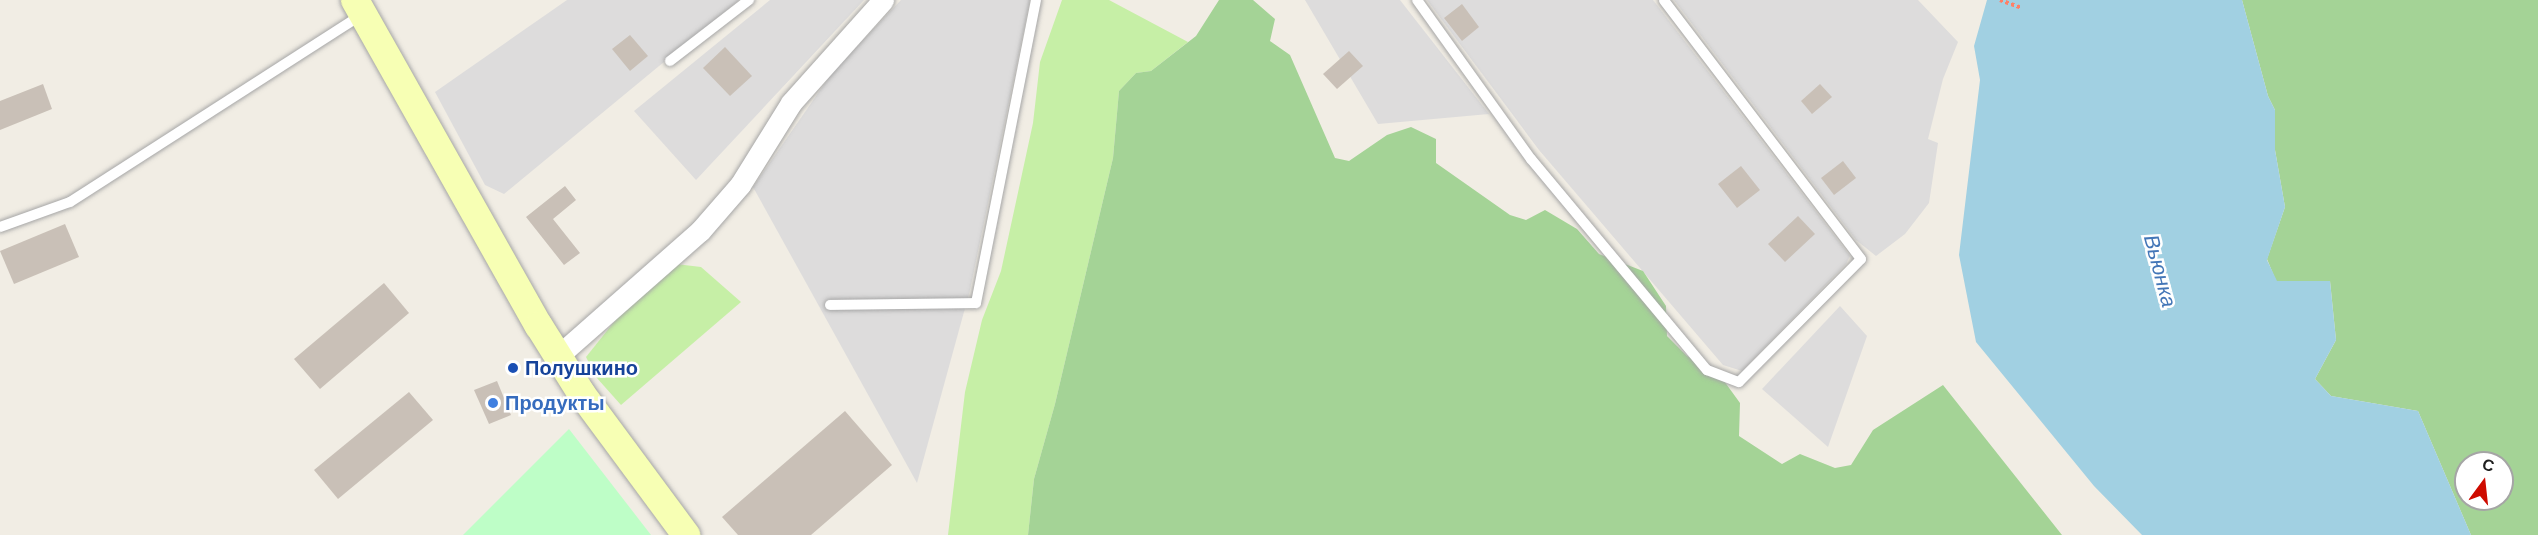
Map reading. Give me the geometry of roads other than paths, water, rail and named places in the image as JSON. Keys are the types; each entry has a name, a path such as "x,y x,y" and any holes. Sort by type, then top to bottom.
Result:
{"main road":[{"path":"359,7 558,356 621,450 686,535"}],"street":[{"path":"558,356 700,231 740,185 791,103 883,0"}],"lane":[{"path":"670,61 749,0"},
{"path":"830,305 976,303 1036,0"},
{"path":"1417,0 1530,159 1707,370 1739,382 1861,259 1664,0"},
{"path":"0,227 70,202 359,7"}],"water":[{"name":"Вьюнка","path":"1987,0 2242,0 2268,96 2275,110 2275,150 2285,207 2267,260 2277,281 2330,281 2336,340 2315,379 2331,396 2418,411 2454,495 2454,511 2461,511 2471,535 2142,535 2094,486 1976,342 1959,255 1980,80 1974,46"}],"place":[{"name":"Полушкино","path":"513,368"},
{"name":"Продукты","path":"493,403"}]}
